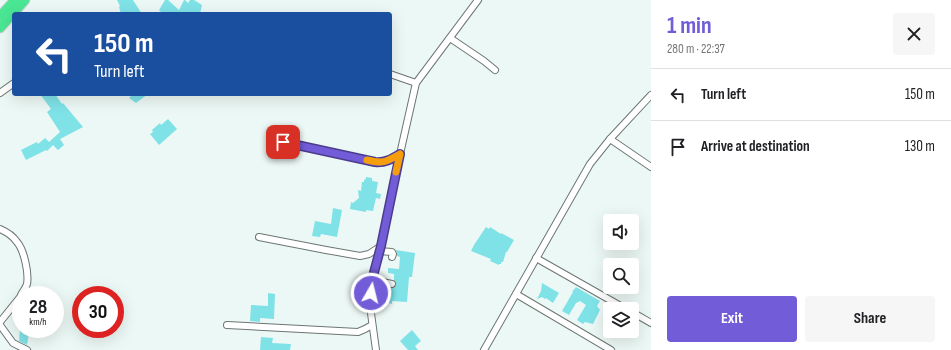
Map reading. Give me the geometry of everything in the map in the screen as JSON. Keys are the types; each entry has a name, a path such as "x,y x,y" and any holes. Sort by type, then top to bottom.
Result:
{"highway":[{"path":"0,16 15,0"},
{"path":"14,12 25,0"},
{"path":"0,28 12,15"}],"street":[{"path":"376,350 370,306 372,280 416,83 478,0"},
{"path":"450,38 471,48 495,70"},
{"path":"392,75 416,83"},
{"path":"0,94 12,85"},
{"path":"484,350 590,164 610,139 651,95"},
{"path":"610,139 651,167"},
{"path":"283,142 381,163 400,154"},
{"path":"0,229 10,234 18,243 26,261 28,272 26,286"},
{"path":"259,237 360,256 369,254 380,248 392,252 392,257"},
{"path":"536,258 614,302"},
{"path":"372,280 392,284"},
{"path":"516,294 611,350"},
{"path":"12,307 0,324 14,343 27,350"},
{"path":"639,316 651,323"},
{"path":"227,325 358,332 372,325"}],"building":[{"path":"117,0 133,0 141,12 120,12 120,6"},
{"path":"165,0 168,0 179,10 184,0 188,3 190,0 194,0 202,5 200,12 161,12 159,10"},
{"path":"41,96 56,96 83,127 60,139 64,145 58,150 53,145 47,151 46,150 26,160 21,150 37,142 38,144 45,138 49,142 60,132 47,112 51,109"},
{"path":"131,96 145,96 136,103 129,98"},
{"path":"168,119 177,129 159,145 150,134 153,132 152,130 160,123 161,125"},
{"path":"366,177 372,178 372,181 378,182 376,193 381,194 380,199 376,198 373,211 366,210 366,212 350,209 351,202 353,203 359,198 358,190 361,191 362,182 364,182"},
{"path":"333,208 342,210 337,237 321,234 320,237 312,236 315,221 331,224"},
{"path":"486,227 489,229 490,227 514,240 506,252 503,262 499,265 490,261 491,259 471,251"},
{"path":"396,250 415,253 412,277 409,277 407,302 392,301 392,304 385,302 388,289 386,289 386,287 394,288 396,285 394,274 388,273 388,268 399,269 400,257 397,256"},
{"path":"542,283 559,293 553,303 542,297 537,299 541,291"},
{"path":"576,287 600,301 597,306 600,310 593,324 585,322 583,324 577,320 586,305 580,301 576,303 569,315 562,311"},
{"path":"268,293 275,294 274,319 260,318 260,322 250,321 251,305 268,306"},
{"path":"412,330 421,341 415,346 418,350 408,350 400,341"},
{"path":"261,337 273,338 272,343 291,344 290,350 260,350"},
{"path":"19,338 28,338 27,345 19,341"}],"slow traffic":[{"path":"367,160 381,163 400,154 396,172"}],"route":[{"path":"283,142 381,163 400,154 381,246 372,280 371,293"}]}
